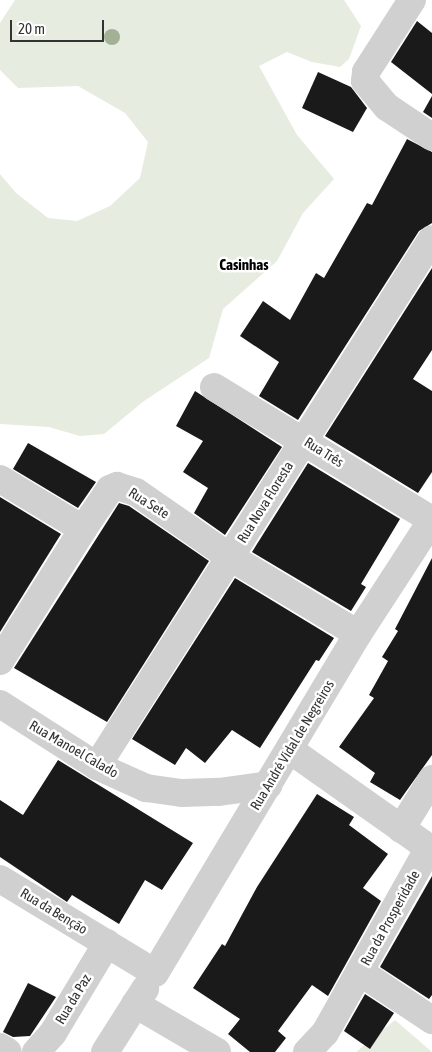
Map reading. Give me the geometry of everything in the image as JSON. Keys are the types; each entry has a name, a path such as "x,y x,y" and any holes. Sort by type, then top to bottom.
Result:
{"street":[{"path":"412,0 366,72 368,88 378,100 432,137"},
{"name":"Rua Nova Floresta","path":"97,766 432,239"},
{"name":"Rua Três","path":"214,387 304,439 432,520"},
{"path":"0,480 83,529"},
{"name":"Rua Sete","path":"0,661 110,489 126,488 230,557 358,634"},
{"name":"Rua André Vidal de Negreiros","path":"105,1052 269,785 358,634 432,520"},
{"name":"Rua Manoel Calado","path":"0,704 97,766 146,788 182,793 219,792 269,785"},
{"name":"Rua da Prosperidade","path":"290,750 430,849 325,1033 307,1052"},
{"path":"401,829 432,779"},
{"name":"Rua da Benção","path":"0,879 107,944"},
{"path":"107,944 155,973"},
{"name":"Rua da Paz","path":"36,1052 53,1033 107,944"},
{"path":"360,972 432,1020"},
{"path":"135,1004 217,1052"},
{"path":"0,1047 8,1052"}],"shaded area":[{"path":"15,0 344,0 361,26 349,59 340,67 312,62 287,52 259,66 297,135 334,179 303,213 277,261 223,309 209,358 144,401 104,434 80,436 49,427 0,424 0,174 16,193 48,218 77,221 110,206 140,178 148,142 125,113 78,86 18,88 0,70 0,23"},
{"path":"395,1020 432,1052 356,1052"}],"building":[{"path":"417,21 432,33 432,94 391,62"},
{"path":"318,72 351,87 367,108 353,132 302,108"},
{"path":"432,96 432,118 423,112"},
{"path":"407,139 432,152 432,223 419,231 298,420 259,396 279,362 240,336 263,301 290,320 316,273 324,278 367,203 372,205"},
{"path":"432,268 432,350 413,379 432,391 432,472 418,493 325,436"},
{"path":"195,391 282,447 225,535 194,513 208,488 183,472 203,441 176,426"},
{"path":"28,443 96,482 78,508 13,469"},
{"path":"308,463 400,519 361,584 366,587 351,611 252,552"},
{"path":"0,497 61,534 0,632"},
{"path":"119,503 129,506 209,561 107,722 14,668"},
{"path":"432,558 432,755 400,800 370,782 375,773 339,747 374,698 369,695 388,661 382,657 398,631 395,629"},
{"path":"235,578 334,638 319,661 316,660 260,748 232,730 205,763 186,748 175,765 132,739"},
{"path":"58,760 193,843 162,890 145,880 119,924 72,895 67,902 0,857 0,800 23,815"},
{"path":"317,794 354,817 349,825 388,854 363,888 381,901 328,996 312,985 278,1031 286,1038 275,1052 250,1052 228,1034 240,1019 193,988 222,944 225,946 257,887"},
{"path":"432,876 432,995 429,999 380,967"},
{"path":"28,983 56,997 30,1036 13,1037 3,1032"},
{"path":"365,994 394,1013 370,1049 344,1031"}],"district":[{"name":"Casinhas","path":"244,265"}]}
